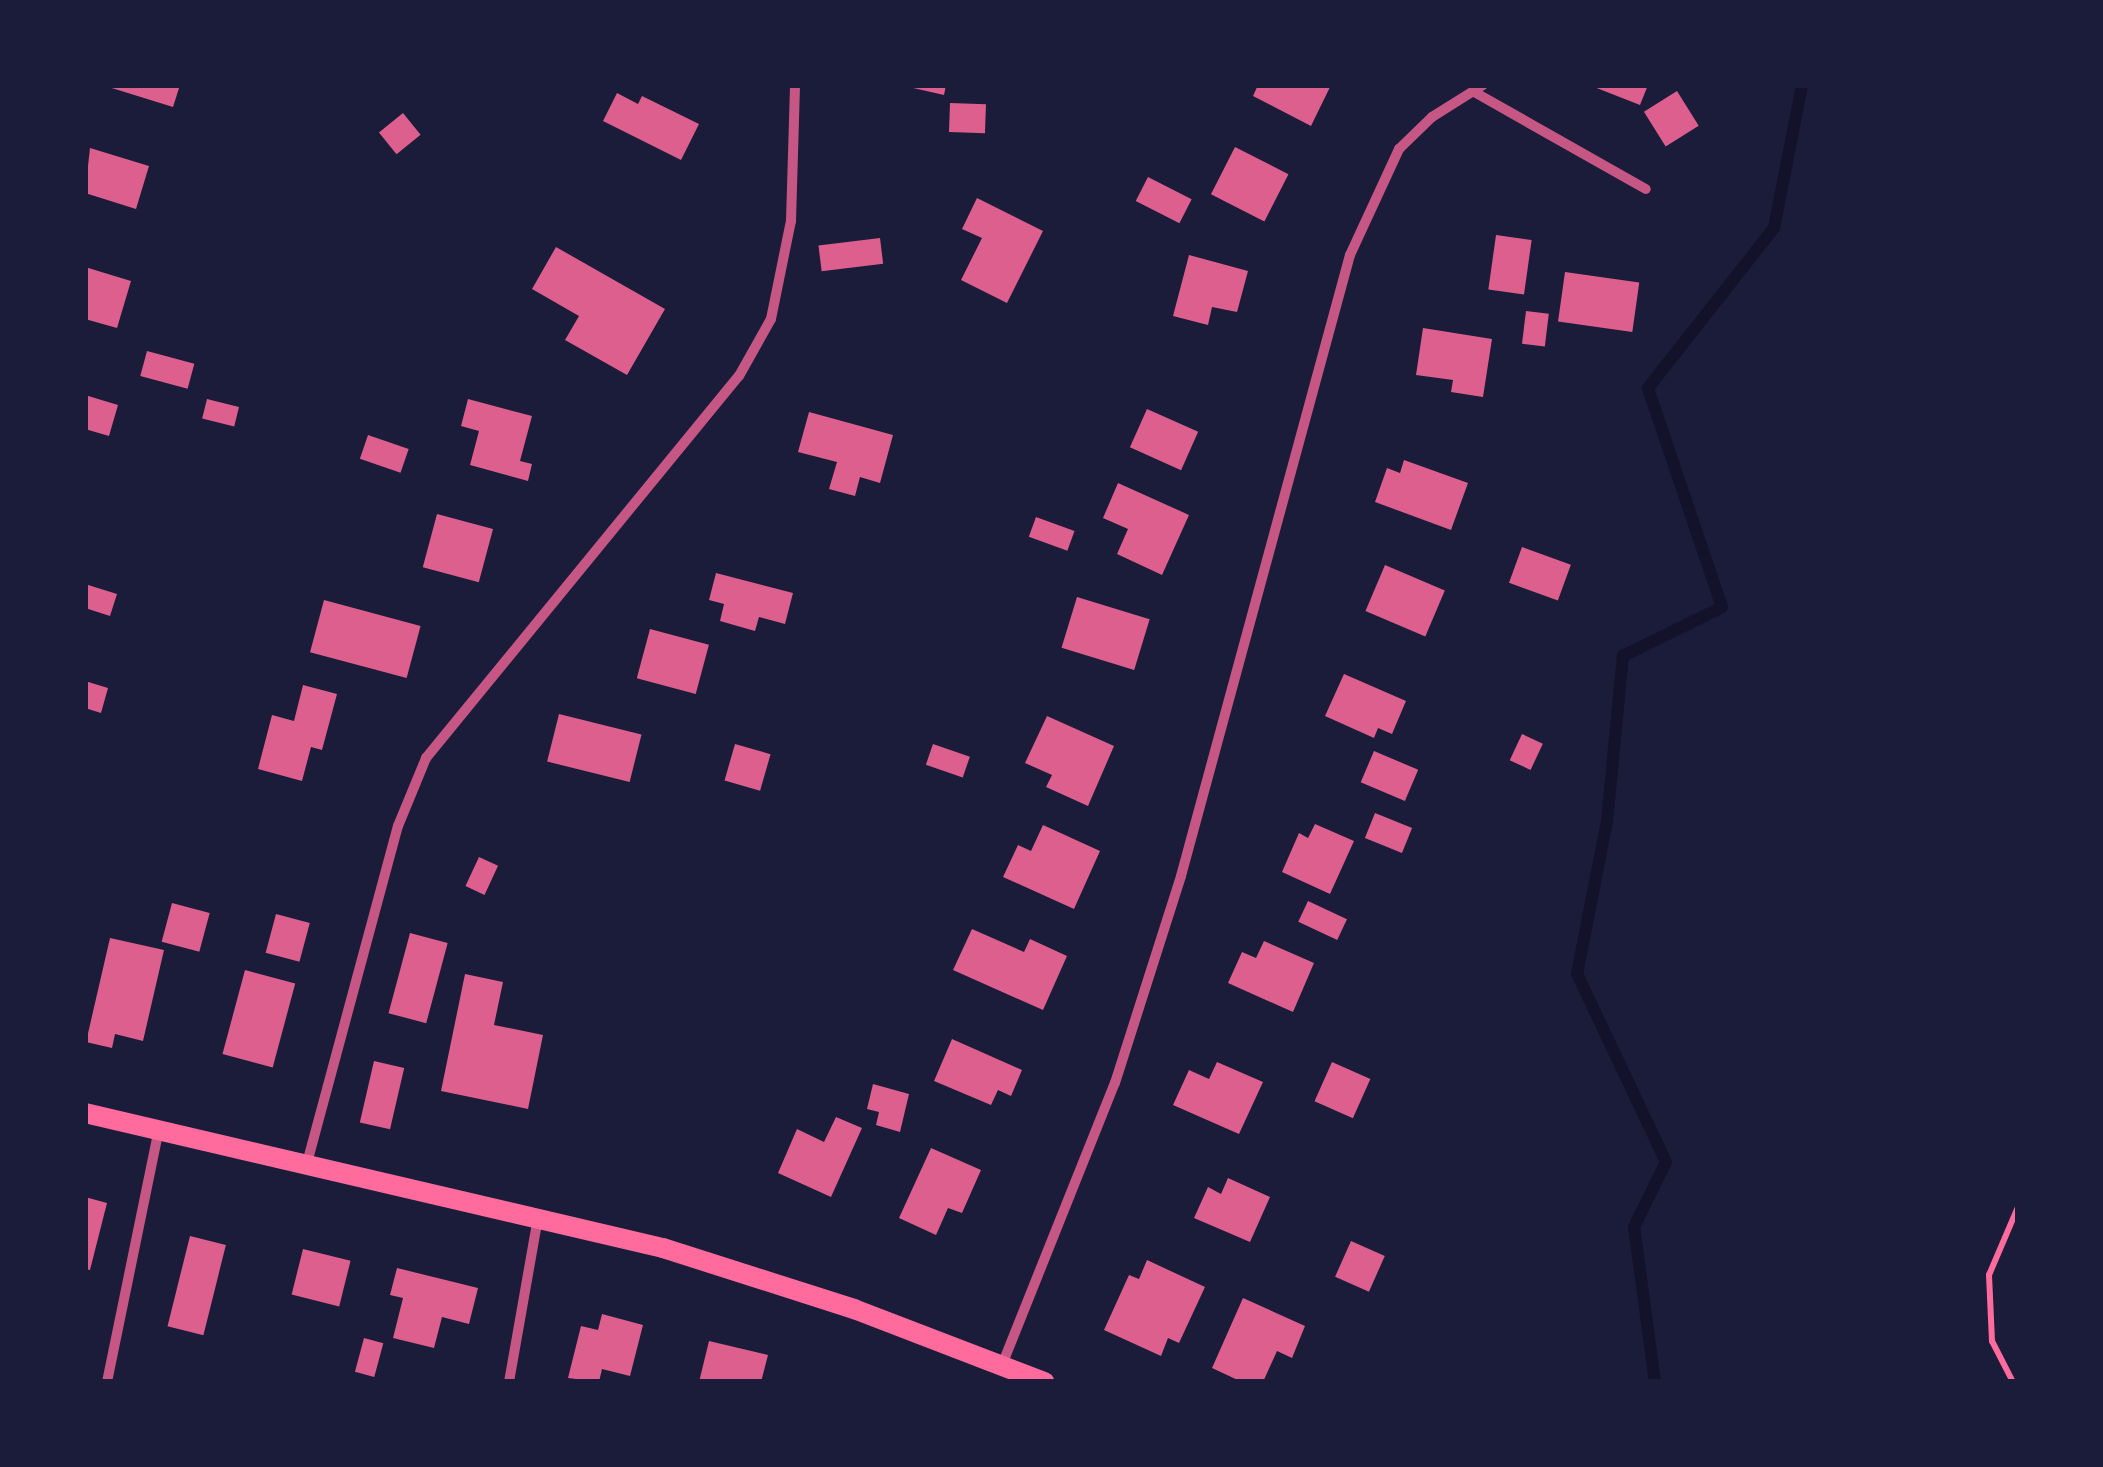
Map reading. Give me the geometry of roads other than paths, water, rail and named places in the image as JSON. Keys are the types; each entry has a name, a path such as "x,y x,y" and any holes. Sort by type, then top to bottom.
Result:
{"main road":[{"path":"85,1113 538,1218 743,1272 1044,1382"}],"street":[{"path":"307,1164 398,826 426,758 739,376 771,319 790,221 795,85"},
{"path":"1002,1364 1115,1084 1180,876 1350,255 1399,148 1432,117 1480,89 1646,188"},
{"path":"106,1382 158,1130"},
{"path":"509,1382 538,1218"}],"waterway":[{"path":"1655,1382 1634,1227 1666,1162 1577,974 1607,821 1623,656 1722,607 1648,388 1774,228 1802,85"}]}
